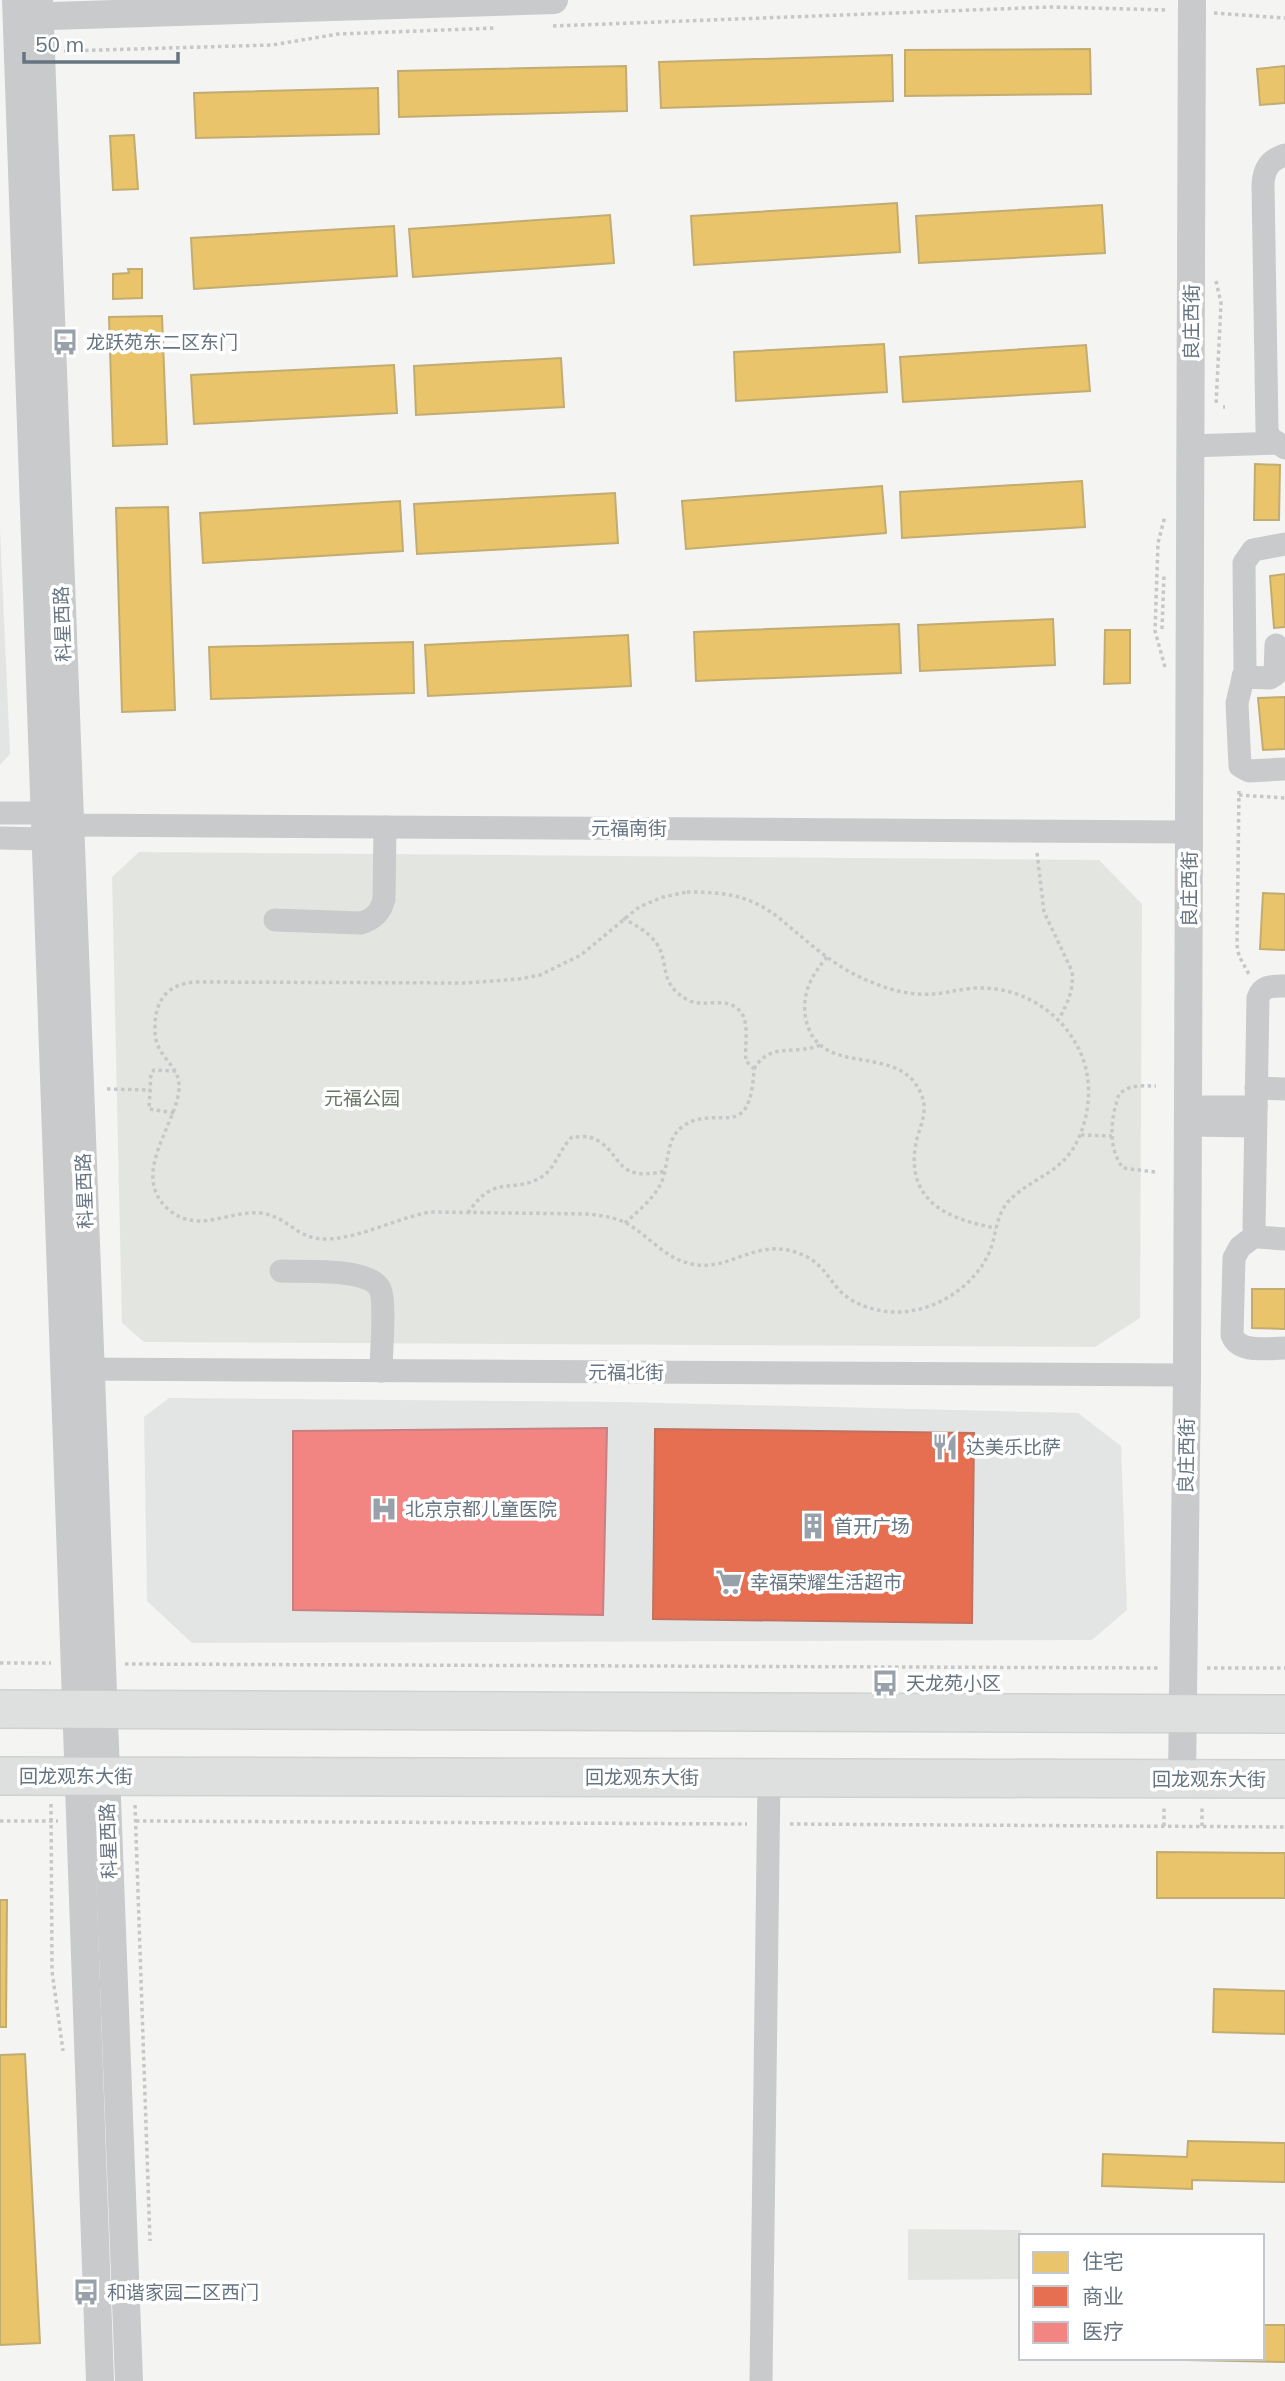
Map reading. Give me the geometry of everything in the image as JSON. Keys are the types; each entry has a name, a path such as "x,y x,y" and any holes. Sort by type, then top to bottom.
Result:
{"main road":[{"path":"0,1709 1285,1714"},
{"name":"回龙观东大街","path":"0,1776 1285,1779"}],"street":[{"path":"22,10 554,0"},
{"name":"良庄西街","path":"1182,1779 1187,1375 1192,6"},
{"name":"科星西路","path":"22,10 70,825 77,1369"},
{"name":"科星西路","path":"22,10 45,826 77,1369 90,1709 100,2381"},
{"path":"1190,440 1277,441 1275,263 1263,177 1268,165 1285,155"},
{"path":"1285,544 1253,550 1244,564 1244,677 1237,703 1240,766 1249,771 1285,769"},
{"path":"1244,677 1275,675 1280,644 1245,648"},
{"name":"元福南街","path":"0,813 45,826"},
{"name":"元福南街","path":"0,838 45,826 70,825 1189,832"},
{"path":"275,920 361,923 372,919 384,899 385,827"},
{"path":"1285,986 1266,987 1259,993 1254,1228 1256,1235 1262,1238 1285,1239"},
{"path":"1188,1116 1256,1107 1285,1089"},
{"path":"1256,1235 1240,1247 1234,1258 1232,1335 1235,1343 1242,1347 1285,1348"},
{"path":"281,1271 359,1275 374,1282 382,1297 381,1371"},
{"name":"元福北街","path":"77,1369 1187,1375"},
{"name":"科星西路","path":"92,1776 129,2381"},
{"path":"761,2381 769,1777"}],"path":[{"path":"545,26 1051,7 1192,6 1285,18"},
{"path":"95,50 272,45 338,34 503,28"},
{"path":"1162,629 1164,571"},
{"path":"1240,766 1238,951 1259,993"},
{"path":"1239,795 1285,798"},
{"path":"1037,853 1044,912 1072,971 1070,999 1059,1018"},
{"path":"687,892 712,892 755,902 827,957 865,980 901,992 936,994 955,990 996,989 1040,1005 1059,1018 1073,1035 1088,1074 1086,1116 1081,1135 1057,1168 1014,1194 1002,1210 990,1251 964,1286 948,1298 910,1311 875,1310 857,1303 840,1291 818,1264 789,1250 766,1249 708,1265 693,1265 668,1255 625,1223 610,1217 590,1214 418,1214 352,1235 318,1240 297,1232 282,1219 260,1213 235,1215 211,1222 188,1219 167,1208 155,1187 157,1147 174,1113 179,1084 176,1071 157,1043 155,1020 162,996 179,984 465,983 519,979 540,975 572,960 639,907 663,897 687,892"},
{"path":"622,918 645,932 657,944 666,981 687,1000 701,1004 723,1003 737,1008 745,1020 747,1061 754,1069"},
{"path":"827,957 814,973 807,988 804,1007 808,1027 820,1045 840,1056 882,1063 901,1070 914,1082 923,1098 924,1114 915,1148 916,1176 920,1189 932,1205 950,1216 996,1228"},
{"path":"625,1223 649,1200 666,1171 673,1136 681,1127 706,1118 724,1119 738,1115 753,1094 754,1069 760,1059 774,1051 811,1049 820,1045"},
{"path":"174,1113 151,1111 150,1090 152,1070 176,1071"},
{"path":"1155,1172 1123,1168 1112,1149 1112,1136 1119,1094 1127,1087 1136,1085 1156,1086"},
{"path":"107,1089 150,1090"},
{"path":"1081,1135 1112,1136"},
{"path":"468,1213 484,1194 498,1185 535,1181 547,1174 563,1146 572,1137 589,1137 603,1145 632,1173 646,1176 666,1171"},
{"path":"0,1663 7,1663"},
{"path":"176,1664 1121,1668"},
{"path":"1236,1668 1285,1668"},
{"path":"0,1821 9,1821"},
{"path":"176,1822 1285,1827"},
{"path":"137,1836 150,2241"}],"shaded area":[{"path":"0,529 10,754 0,765"},
{"path":"169,1398 623,1402 1078,1413 1121,1446 1127,1610 1092,1640 192,1643 147,1601 144,1417"}],"green space":[{"name":"元福公园","path":"139,852 1099,860 1142,904 1140,1318 1095,1347 144,1342 122,1323 112,877"},
{"path":"908,2229 1021,2230 1019,2279 908,2280"}],"building: 住宅":[{"path":"1090,49 1091,94 905,96 905,50"},
{"path":"892,55 893,101 661,108 659,62"},
{"path":"626,66 627,111 399,117 398,71"},
{"path":"1285,66 1285,103 1260,105 1257,69"},
{"path":"378,88 379,134 196,138 194,93"},
{"path":"134,135 138,189 113,190 110,136"},
{"path":"897,203 900,252 694,265 691,216"},
{"path":"1102,205 1105,253 919,263 916,216"},
{"path":"610,215 614,263 413,277 409,229"},
{"path":"394,226 397,276 194,289 191,238"},
{"path":"128,269 142,269 142,298 113,299 113,274 129,273"},
{"path":"162,316 167,444 113,446 109,317"},
{"path":"884,344 887,392 736,401 734,352"},
{"path":"1086,345 1090,391 903,402 900,357"},
{"path":"561,358 564,407 416,415 414,366"},
{"path":"394,365 397,413 194,424 191,375"},
{"path":"1255,464 1280,465 1279,520 1254,520"},
{"path":"1082,481 1085,527 902,538 900,492"},
{"path":"882,486 886,533 686,549 682,501"},
{"path":"615,493 618,543 417,554 414,504"},
{"path":"400,501 403,551 203,563 200,513"},
{"path":"168,507 175,710 122,712 116,508"},
{"path":"1285,574 1285,627 1274,628 1270,576"},
{"path":"1053,619 1055,665 920,671 918,625"},
{"path":"899,624 901,673 696,681 694,632"},
{"path":"1105,630 1130,630 1130,683 1104,684"},
{"path":"628,635 631,686 428,696 425,645"},
{"path":"413,642 414,693 211,699 209,647"},
{"path":"1285,697 1285,749 1263,750 1258,698"},
{"path":"1263,893 1285,894 1285,950 1260,949"},
{"path":"1252,1289 1285,1289 1285,1329 1252,1328"},
{"path":"1157,1852 1285,1853 1285,1898 1157,1898"},
{"path":"0,1900 7,1900 6,2027 0,2027"},
{"path":"1214,1989 1285,1991 1285,2034 1213,2032"},
{"path":"25,2054 40,2343 0,2345 0,2055"},
{"path":"1188,2141 1285,2143 1285,2182 1192,2180 1192,2189 1102,2186 1103,2154 1187,2157"},
{"path":"1264,2325 1285,2325 1285,2362 1187,2360 1264,2360"}],"building: 商业":[{"name":"首开广场","path":"655,1429 974,1433 972,1623 653,1619"}],"building: 医疗":[{"path":"607,1428 603,1615 293,1610 293,1431"}],"place":[{"name":"龙跃苑东二区东门","path":"65,342"},
{"name":"达美乐比萨","path":"945,1447"},
{"name":"北京京都儿童医院","path":"384,1509"},
{"name":"首开广场","path":"813,1526"},
{"name":"幸福荣耀生活超市","path":"729,1582"},
{"name":"天龙苑小区","path":"885,1683"},
{"name":"和谐家园二区西门","path":"86,2292"}]}
